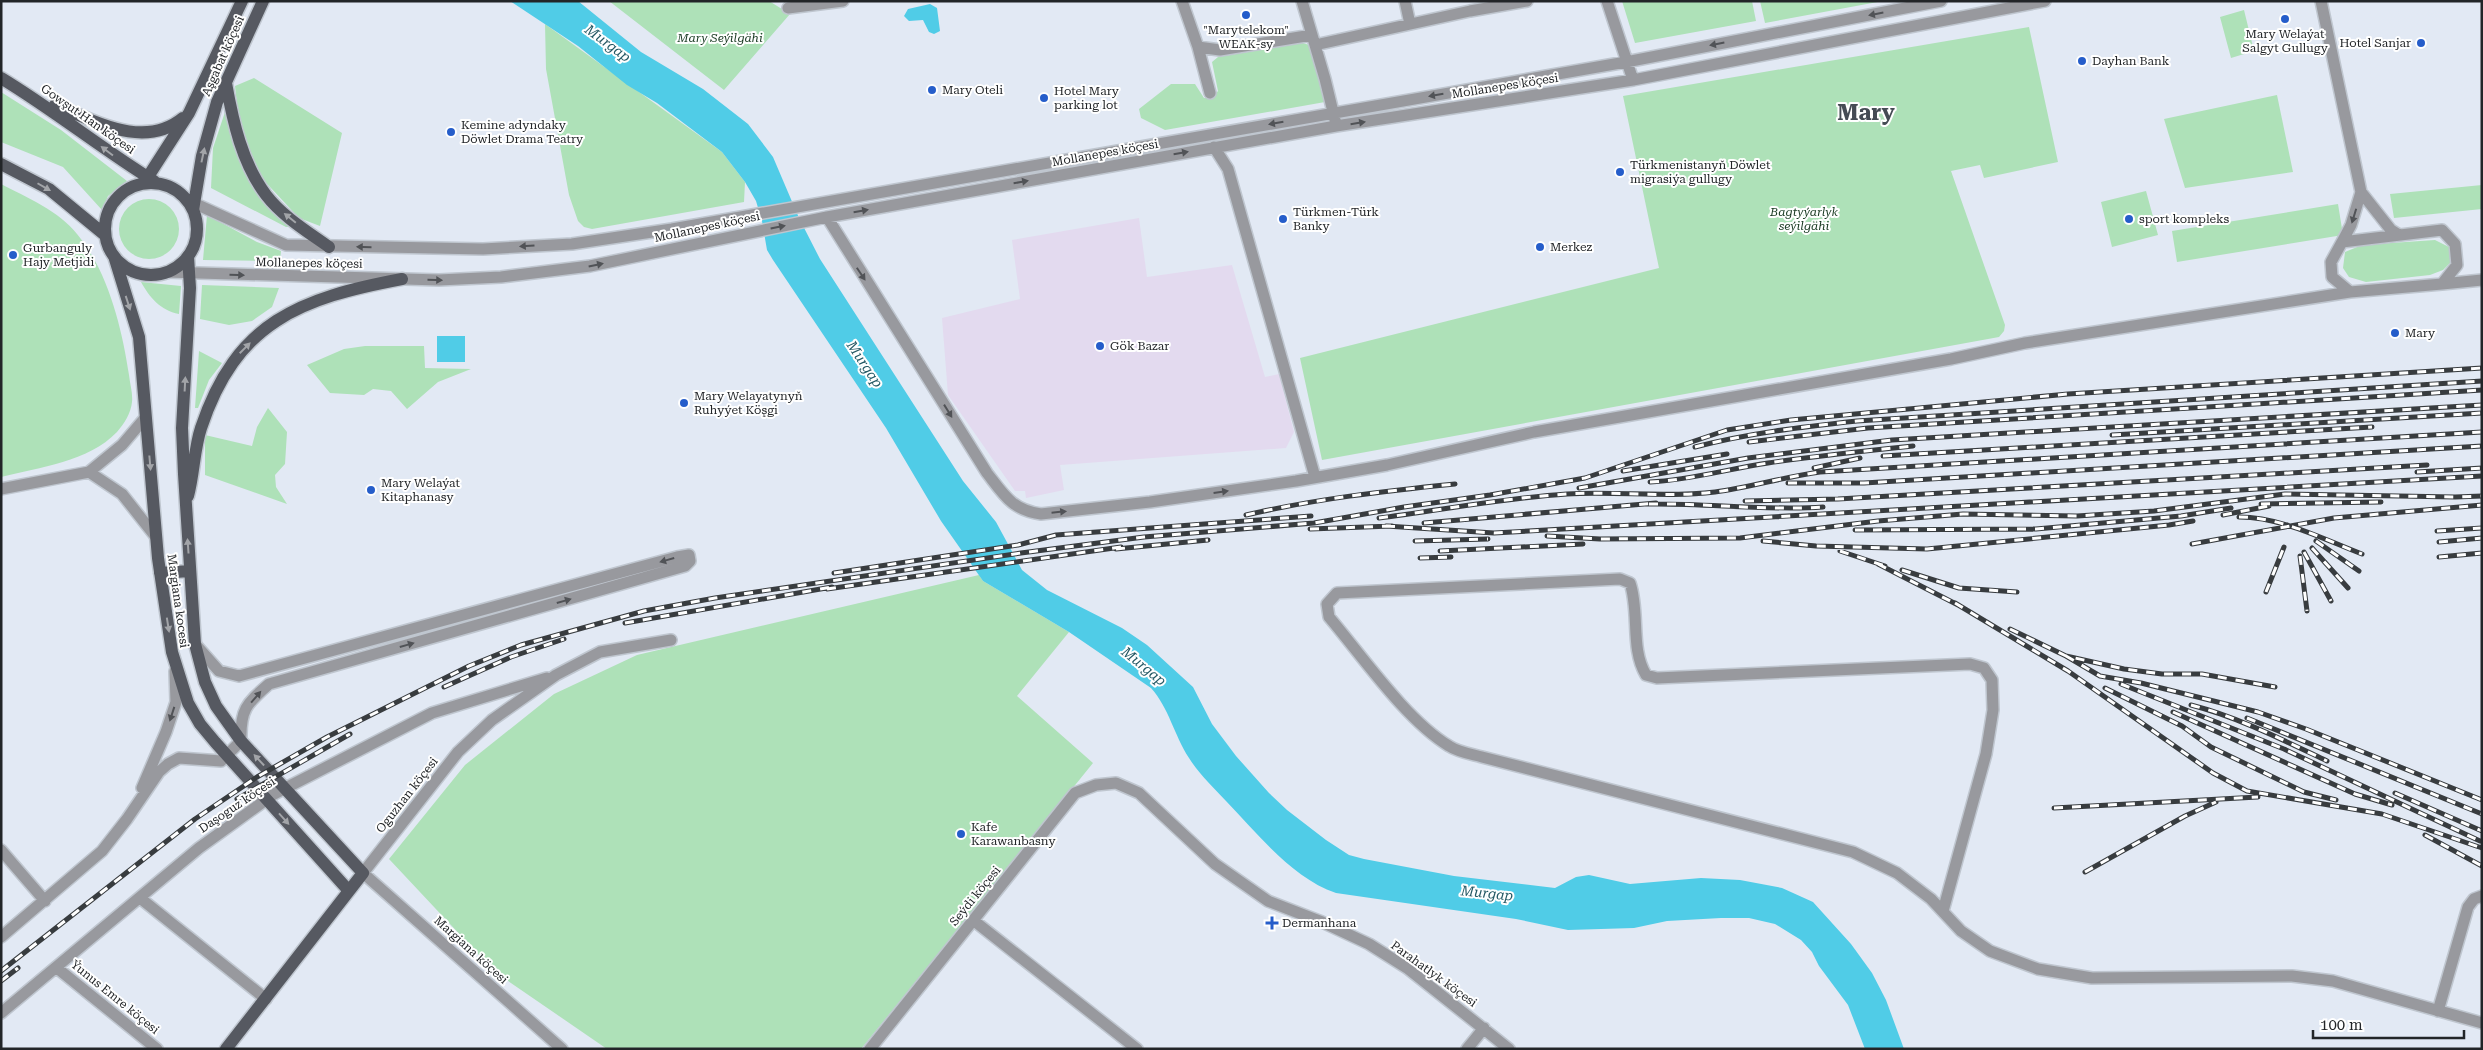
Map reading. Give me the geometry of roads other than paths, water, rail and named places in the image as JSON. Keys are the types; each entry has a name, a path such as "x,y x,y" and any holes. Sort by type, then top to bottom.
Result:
{"main road":[{"name":"Aşgabat köçesi","path":"150,181 189,113 242,1"},
{"name":"Aşgabat köçesi","path":"191,205 216,102 263,1"},
{"name":"Gowşut Han köçesi","path":"1,78 28,94 150,181"},
{"path":"226,83 240,144 254,176 266,196 279,209 329,247"},
{"path":"28,94 82,117 125,131 141,133 172,128 189,113"},
{"path":"1,164 49,189 105,235"},
{"path":"150,181 178,191 191,205 197,234 188,256 178,265 166,272 152,275 138,273 124,266 114,256 105,235 106,221 114,202 130,188 150,181"},
{"name":"Margiana kocesi","path":"114,256 139,337 160,573 175,666 188,702 200,724 349,891"},
{"name":"Margiana kocesi","path":"188,256 190,288 182,428 185,505 195,644 205,682 216,706 241,741 363,873"},
{"path":"185,505 194,476 200,430 215,392 235,359 269,324 306,304 351,288 402,279"},
{"path":"160,573 190,570"},
{"name":"Oguzhan köçesi","path":"226,1049 363,873"}],"street":[{"path":"788,8 843,1"},
{"path":"1182,1 1198,47 1210,93"},
{"path":"1302,1 1336,126"},
{"path":"1405,1 1410,24"},
{"path":"1198,47 1220,50 1314,40 1410,24 1527,1"},
{"path":"1607,1 1632,80"},
{"name":"Mollanepes köçesi","path":"191,205 286,245 483,249 572,244 672,229 1626,62 1941,1"},
{"name":"Mollanepes köçesi","path":"166,272 439,280 501,277 590,266 827,217 1336,126 1632,80 2045,1"},
{"path":"2322,1 2361,192 2391,230 2400,234"},
{"path":"1214,148 1228,169 1316,477"},
{"path":"2350,292 2332,277 2331,262 2351,225 2361,192"},
{"path":"827,217 986,473 1014,506 1028,512 1042,514 1160,500 1316,477 1387,464 1534,432 1951,359 2025,343 2350,292 2482,280"},
{"path":"672,229 676,247"},
{"path":"2342,242 2442,230 2455,244 2457,265 2442,284"},
{"path":"1,489 89,472 122,445 146,418"},
{"path":"89,472 103,479 122,494 156,537"},
{"path":"1,938 102,851 168,764 179,758 221,761 241,741 241,717 255,696 269,684 685,566 690,561 688,555 239,676 219,671 195,644"},
{"path":"1943,911 1986,754 1993,710 1992,680 1984,668 1970,664 1657,678 1646,675 1640,664 1634,595 1630,583 1620,580 1337,593 1327,604 1329,617 1399,701 1430,732 1450,747 1482,757 1853,852 1897,873 1931,899 1961,930 1990,951 2038,969 2092,978 2292,976 2333,981 2482,1023"},
{"path":"441,622 445,635"},
{"name":"Oguzhan köçesi","path":"363,873 458,752 492,720 556,676 600,652 671,640"},
{"path":"136,804 176,702 175,666"},
{"name":"Daşoguz köçesi","path":"1,1013 199,848 266,799 432,713 556,676"},
{"name":"Seýdi köçesi","path":"870,1049 1074,793 1096,786 1116,783"},
{"name":"Parahatlyk köçesi","path":"1116,783 1139,793 1215,864 1268,901 1322,922 1369,944 1407,968 1509,1049"},
{"path":"1,850 44,901"},
{"name":"Margiana köçesi","path":"363,873 562,1049"},
{"path":"2438,1011 2468,907 2474,899 2482,896"},
{"path":"140,898 266,999"},
{"path":"972,920 1138,1049"},
{"name":"Ýunus Emre köçesi","path":"57,968 157,1049"},
{"path":"1467,1049 1484,1028"}],"water":[{"name":"Murgap","path":"510,1 578,1 641,52 703,89 748,124 773,157 799,218 820,259 963,481 996,522 1022,570 1047,590 1122,628 1147,645 1193,687 1212,724 1236,756 1269,793 1287,810 1326,840 1349,855 1364,859 1454,876 1555,888 1576,877 1589,875 1630,884 1701,878 1740,880 1782,888 1813,902 1851,944 1872,973 1886,1000 1904,1049 1865,1049 1848,1005 1819,966 1812,952 1801,940 1775,924 1749,918 1721,918 1667,921 1634,928 1568,930 1516,919 1336,893 1320,886 1290,866 1263,841 1197,770 1184,749 1162,704 1151,688 1069,632 983,581 941,521 886,428 773,260 767,250 756,201 745,182 722,152 657,103 627,85 578,46"},
{"path":"930,4 937,8 940,31 934,34 929,32 923,20 909,21 904,16 908,9"},
{"path":"437,336 465,336 465,362 437,362"}],"railway":[{"path":"1,971 195,819 257,777 327,737 469,666 521,645 644,611 715,598 1021,553 1144,537 1314,523 1404,507 1490,495 1585,478 1727,430 1791,420 2068,394 2482,368"},
{"path":"1695,447 1755,434 1857,421 2482,381"},
{"path":"1749,442 1868,428 2482,390"},
{"path":"1579,488 1748,458 1892,440 2482,405"},
{"path":"2112,435 2482,413"},
{"path":"1883,456 2372,427"},
{"path":"1379,518 1496,501 1567,494 1697,494 1820,472 2482,432"},
{"path":"1650,482 1680,479 1786,460 1913,446"},
{"path":"1788,483 1864,483 2482,446"},
{"path":"1623,471 1727,454"},
{"path":"1814,468 1860,458"},
{"path":"1745,501 1838,499 2427,465"},
{"path":"2417,472 2482,468"},
{"path":"1386,526 1494,533 2482,476"},
{"path":"1246,515 1350,496 1455,484"},
{"path":"1547,536 1600,539 1740,538 1878,521 1963,514 2077,516 2154,511 2285,494 2482,496"},
{"path":"2261,504 2381,502"},
{"path":"1424,523 1656,503"},
{"path":"1649,504 1780,508 1823,507"},
{"path":"2192,544 2334,518 2482,505"},
{"path":"2223,515 2269,506"},
{"path":"1855,530 2036,529 2181,516 2231,508"},
{"path":"834,573 1018,545 1056,535 1311,516"},
{"path":"2239,517 2255,518 2286,525 2362,554"},
{"path":"1763,541 1816,546 1927,549 2193,521"},
{"path":"1310,529 1392,526"},
{"path":"2437,531 2482,528"},
{"path":"2439,542 2482,538"},
{"path":"1415,541 1488,539"},
{"path":"1116,549 1208,540"},
{"path":"2316,541 2359,571"},
{"path":"1440,551 1583,544"},
{"path":"827,589 1121,547"},
{"path":"2266,592 2284,547"},
{"path":"2312,548 2348,588"},
{"path":"1840,551 1885,566"},
{"path":"2304,552 2331,601"},
{"path":"2439,557 2482,553"},
{"path":"2300,556 2307,611"},
{"path":"1420,558 1451,557"},
{"path":"1878,564 1960,606"},
{"path":"1902,570 1959,588 2017,592"},
{"path":"625,623 832,587"},
{"path":"1955,603 2068,671 2213,773 2247,791 2382,814 2482,848"},
{"path":"2010,629 2066,656 2124,669 2162,674 2202,674 2275,687"},
{"path":"444,687 511,657 564,639"},
{"path":"2066,656 2100,676 2141,683 2258,712 2306,729 2482,800"},
{"path":"2121,684 2284,749 2480,841"},
{"path":"2105,688 2182,726 2211,747 2304,792 2336,800"},
{"path":"2191,705 2243,722 2327,761"},
{"path":"2173,712 2355,794 2392,805"},
{"path":"2247,718 2482,814"},
{"path":"237,799 350,734"},
{"path":"2395,793 2482,831"},
{"path":"2054,808 2258,797"},
{"path":"2085,872 2185,816 2216,802"},
{"path":"2425,835 2482,866"},
{"path":"1,981 18,968"}],"place":[{"name":"\"Marytelekom\" WEAK-sy","path":"1246,15"},
{"name":"Mary Welaýat Salgyt Gullugy","path":"2285,19"},
{"name":"Hotel Sanjar","path":"2421,43"},
{"name":"Dayhan Bank","path":"2082,61"},
{"name":"Mary Oteli","path":"932,90"},
{"name":"Hotel Mary parking lot","path":"1044,98"},
{"name":"Kemine adyndaky Döwlet Drama Teatry","path":"451,132"},
{"name":"Türkmenistanyň Döwlet migrasiýa gullugy","path":"1620,172"},
{"name":"Türkmen-Türk Banky","path":"1283,219"},
{"name":"sport kompleks","path":"2129,219"},
{"name":"Merkez","path":"1540,247"},
{"name":"Gurbanguly Hajy Metjidi","path":"13,255"},
{"name":"Mary","path":"2395,333"},
{"name":"Gök Bazar","path":"1100,346"},
{"name":"Mary Welayatynyň Ruhyýet Köşgi","path":"684,403"},
{"name":"Mary Welaýat Kitaphanasy","path":"371,490"},
{"name":"Kafe Karawanbasny","path":"961,834"},
{"name":"Dermanhana","path":"1272,923"}],"district":[{"name":"Mary","path":"1866,112"}],"park label":[{"name":"Mary Seýilgähi","path":"720,38"},
{"name":"Bagtyýarlyk seýilgähi","path":"1804,219"}]}
